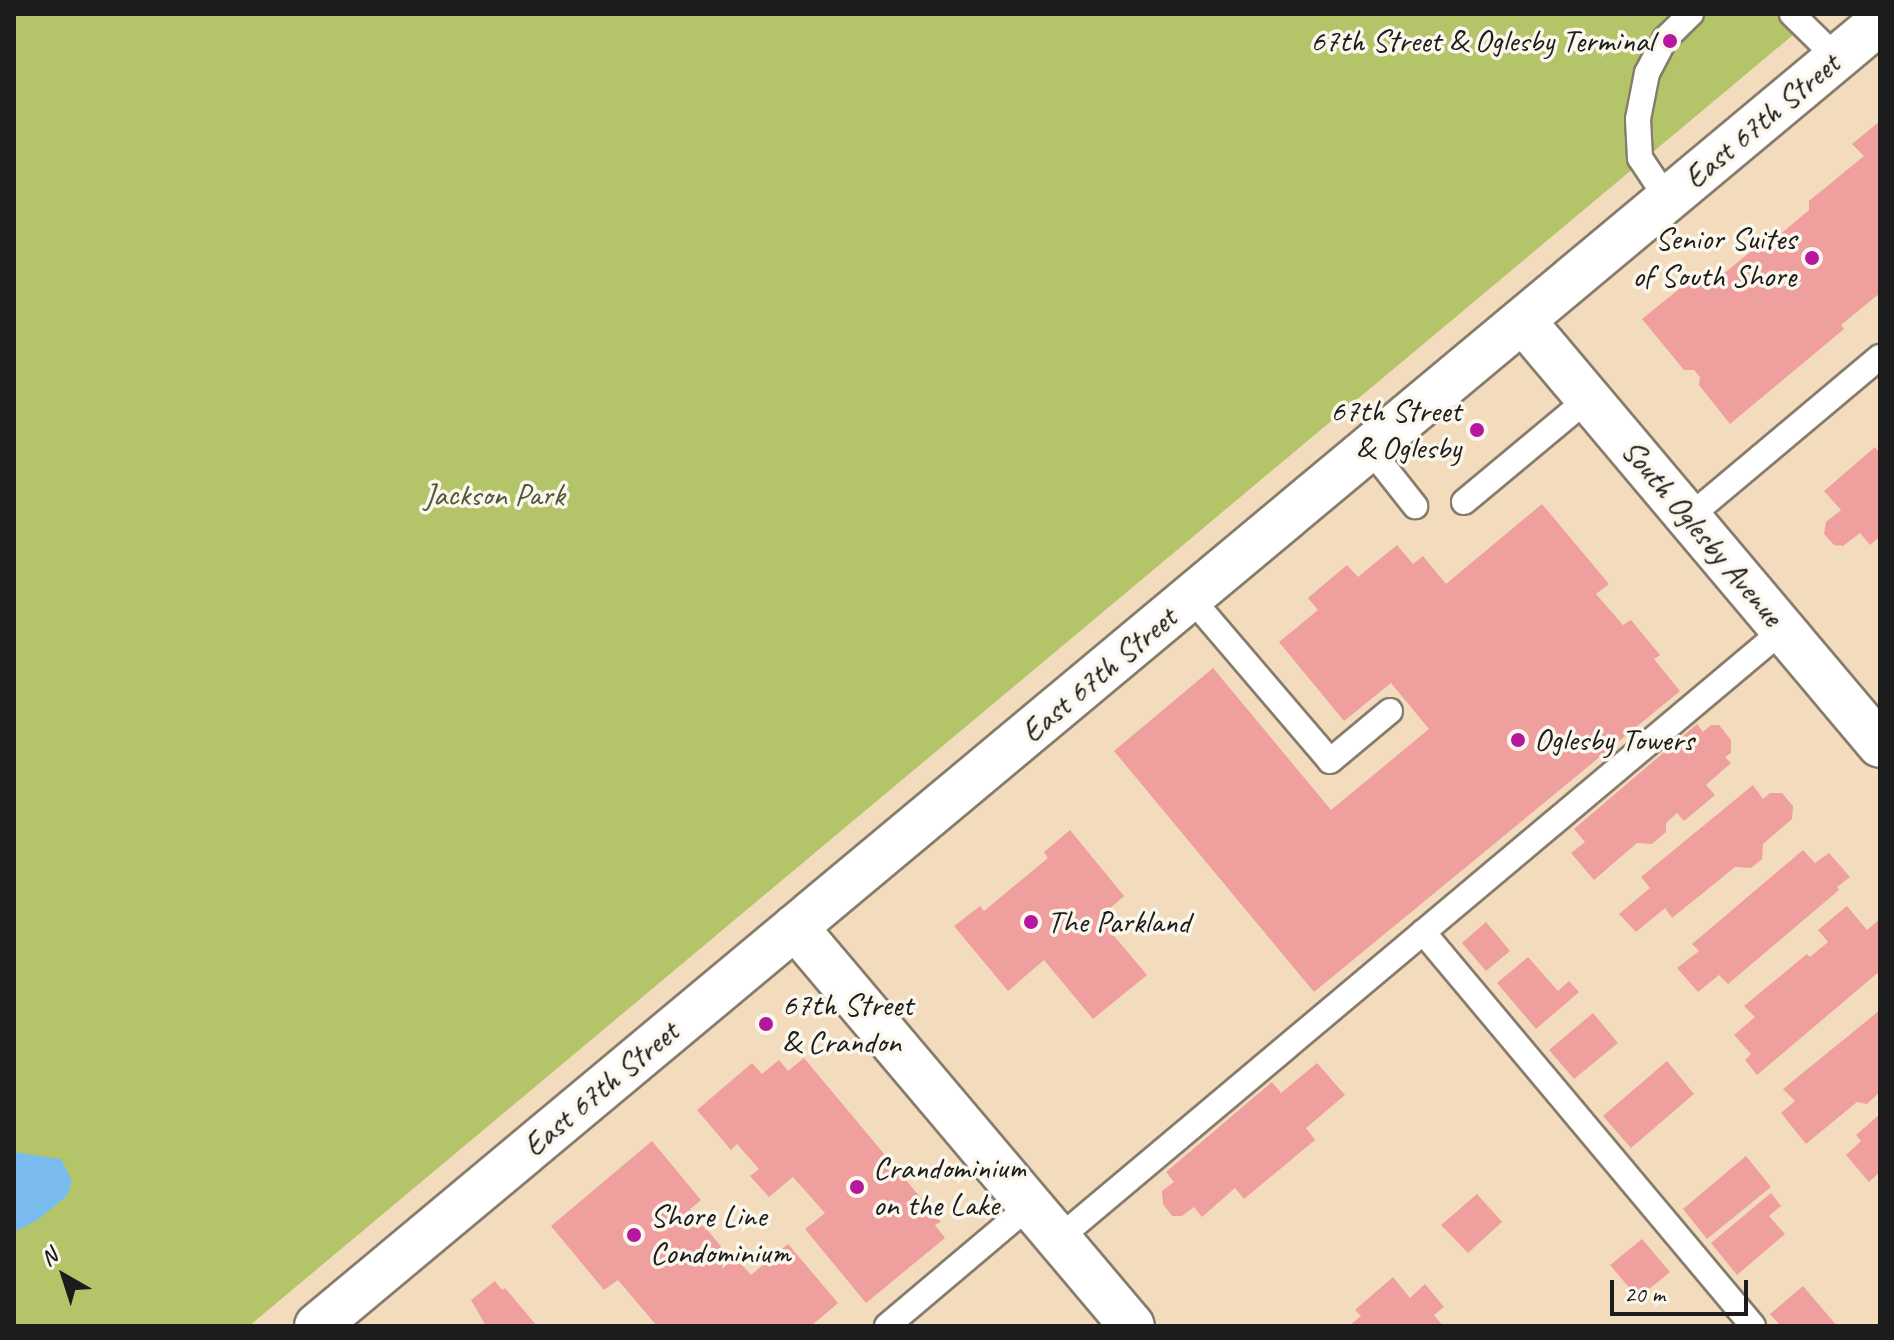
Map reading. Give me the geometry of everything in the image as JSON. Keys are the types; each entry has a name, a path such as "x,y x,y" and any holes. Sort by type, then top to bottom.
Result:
{"street":[{"name":"East 67th Street","path":"317,1326 1880,23"},
{"name":"South Oglesby Avenue","path":"1523,321 1880,745"},
{"path":"795,927 1132,1326"}],"lane":[{"path":"1668,200 1640,158 1638,119 1647,73 1665,39 1691,14"},
{"path":"1792,14 1837,58"},
{"path":"1689,517 1880,357"},
{"path":"1464,502 1589,398"},
{"path":"1370,449 1415,506"},
{"path":"1191,598 1330,761 1390,711"},
{"path":"1058,1239 1783,630"},
{"path":"1423,932 1753,1326"},
{"path":"887,1326 916,1317 1030,1205"}],"green space":[{"name":"Jackson Park","path":"14,14 1818,14 249,1326 14,1326"}],"water":[{"path":"14,1152 61,1159 72,1181 67,1196 36,1221 14,1232"}],"building":[{"name":"Senior Suites of South Shore","path":"1880,121 1880,293 1841,325 1844,329 1730,424 1699,385 1700,377 1694,370 1684,370 1642,319 1699,273 1710,285 1767,238 1771,242 1809,210 1809,201 1864,156 1852,144"},
{"path":"1875,447 1880,454 1880,537 1870,545 1860,533 1843,546 1834,545 1824,534 1826,522 1841,510 1824,491"},
{"name":"Oglesby Towers","path":"1542,504 1609,584 1596,594 1623,625 1631,620 1660,655 1654,659 1680,691 1314,992 1114,751 1213,668 1331,810 1429,729 1391,683 1344,721 1279,642 1318,610 1308,598 1347,565 1358,577 1397,545 1413,564 1423,556 1446,584"},
{"path":"1697,724 1703,732 1711,725 1719,725 1731,740 1731,753 1725,757 1731,763 1706,785 1715,795 1684,821 1677,813 1666,823 1666,832 1652,844 1637,843 1594,880 1571,853 1585,842 1574,829"},
{"path":"1753,785 1763,799 1770,793 1782,793 1793,806 1792,819 1763,844 1762,859 1751,868 1735,867 1672,918 1665,908 1636,932 1619,914 1650,888 1641,877"},
{"name":"The Parkland","path":"1070,830 1124,896 1099,918 1147,975 1093,1019 1044,960 1008,991 954,926 980,906 984,911 1048,858 1044,852"},
{"path":"1803,850 1815,863 1829,853 1850,877 1837,887 1839,890 1728,984 1719,975 1698,992 1677,968 1699,951 1692,944"},
{"path":"1847,906 1867,930 1880,919 1880,971 1757,1075 1745,1060 1751,1054 1734,1035 1755,1017 1744,1006 1807,954 1810,957 1828,942 1818,930"},
{"path":"1486,922 1510,951 1486,971 1462,943"},
{"path":"1528,957 1558,991 1569,981 1579,992 1536,1029 1497,983"},
{"path":"1880,1010 1880,1092 1867,1104 1857,1102 1806,1144 1781,1113 1795,1101 1783,1089"},
{"path":"1593,1013 1618,1043 1574,1079 1549,1050"},
{"name":"Crandominium on the Lake","path":"804,1058 941,1222 935,1225 945,1238 866,1303 805,1229 825,1213 793,1177 769,1197 750,1176 759,1169 737,1144 731,1150 697,1110 752,1063 762,1074 779,1060 788,1071"},
{"path":"1667,1061 1694,1094 1631,1148 1603,1116"},
{"path":"1317,1063 1345,1095 1306,1128 1315,1140 1244,1199 1235,1188 1202,1217 1194,1207 1182,1216 1172,1216 1163,1204 1162,1191 1174,1182 1166,1172 1272,1082 1281,1093"},
{"path":"1880,1114 1880,1172 1869,1182 1846,1155 1861,1141 1856,1135"},
{"name":"Shore Line Condominium","path":"652,1141 701,1200 690,1209 733,1261 736,1258 751,1275 788,1244 838,1303 811,1326 657,1326 618,1280 604,1290 551,1226"},
{"path":"1746,1156 1771,1187 1707,1239 1683,1209"},
{"path":"1771,1193 1781,1206 1769,1216 1785,1234 1737,1275 1711,1243"},
{"path":"1477,1194 1502,1222 1468,1253 1441,1225"},
{"path":"1642,1239 1670,1272 1638,1298 1610,1265"},
{"path":"1393,1277 1410,1298 1425,1284 1444,1307 1434,1315 1443,1326 1349,1326 1361,1316 1355,1310"},
{"path":"495,1281 502,1290 505,1288 537,1326 486,1326 471,1300"},
{"path":"1803,1286 1837,1326 1781,1326 1770,1314"}],"place":[{"name":"67th Street & Oglesby Terminal","path":"1670,41"},
{"name":"Senior Suites of South Shore","path":"1812,258"},
{"name":"67th Street & Oglesby","path":"1477,430"},
{"name":"Oglesby Towers","path":"1518,740"},
{"name":"The Parkland","path":"1031,922"},
{"name":"67th Street & Crandon","path":"766,1024"},
{"name":"Crandominium on the Lake","path":"857,1187"},
{"name":"Shore Line Condominium","path":"634,1235"}]}
